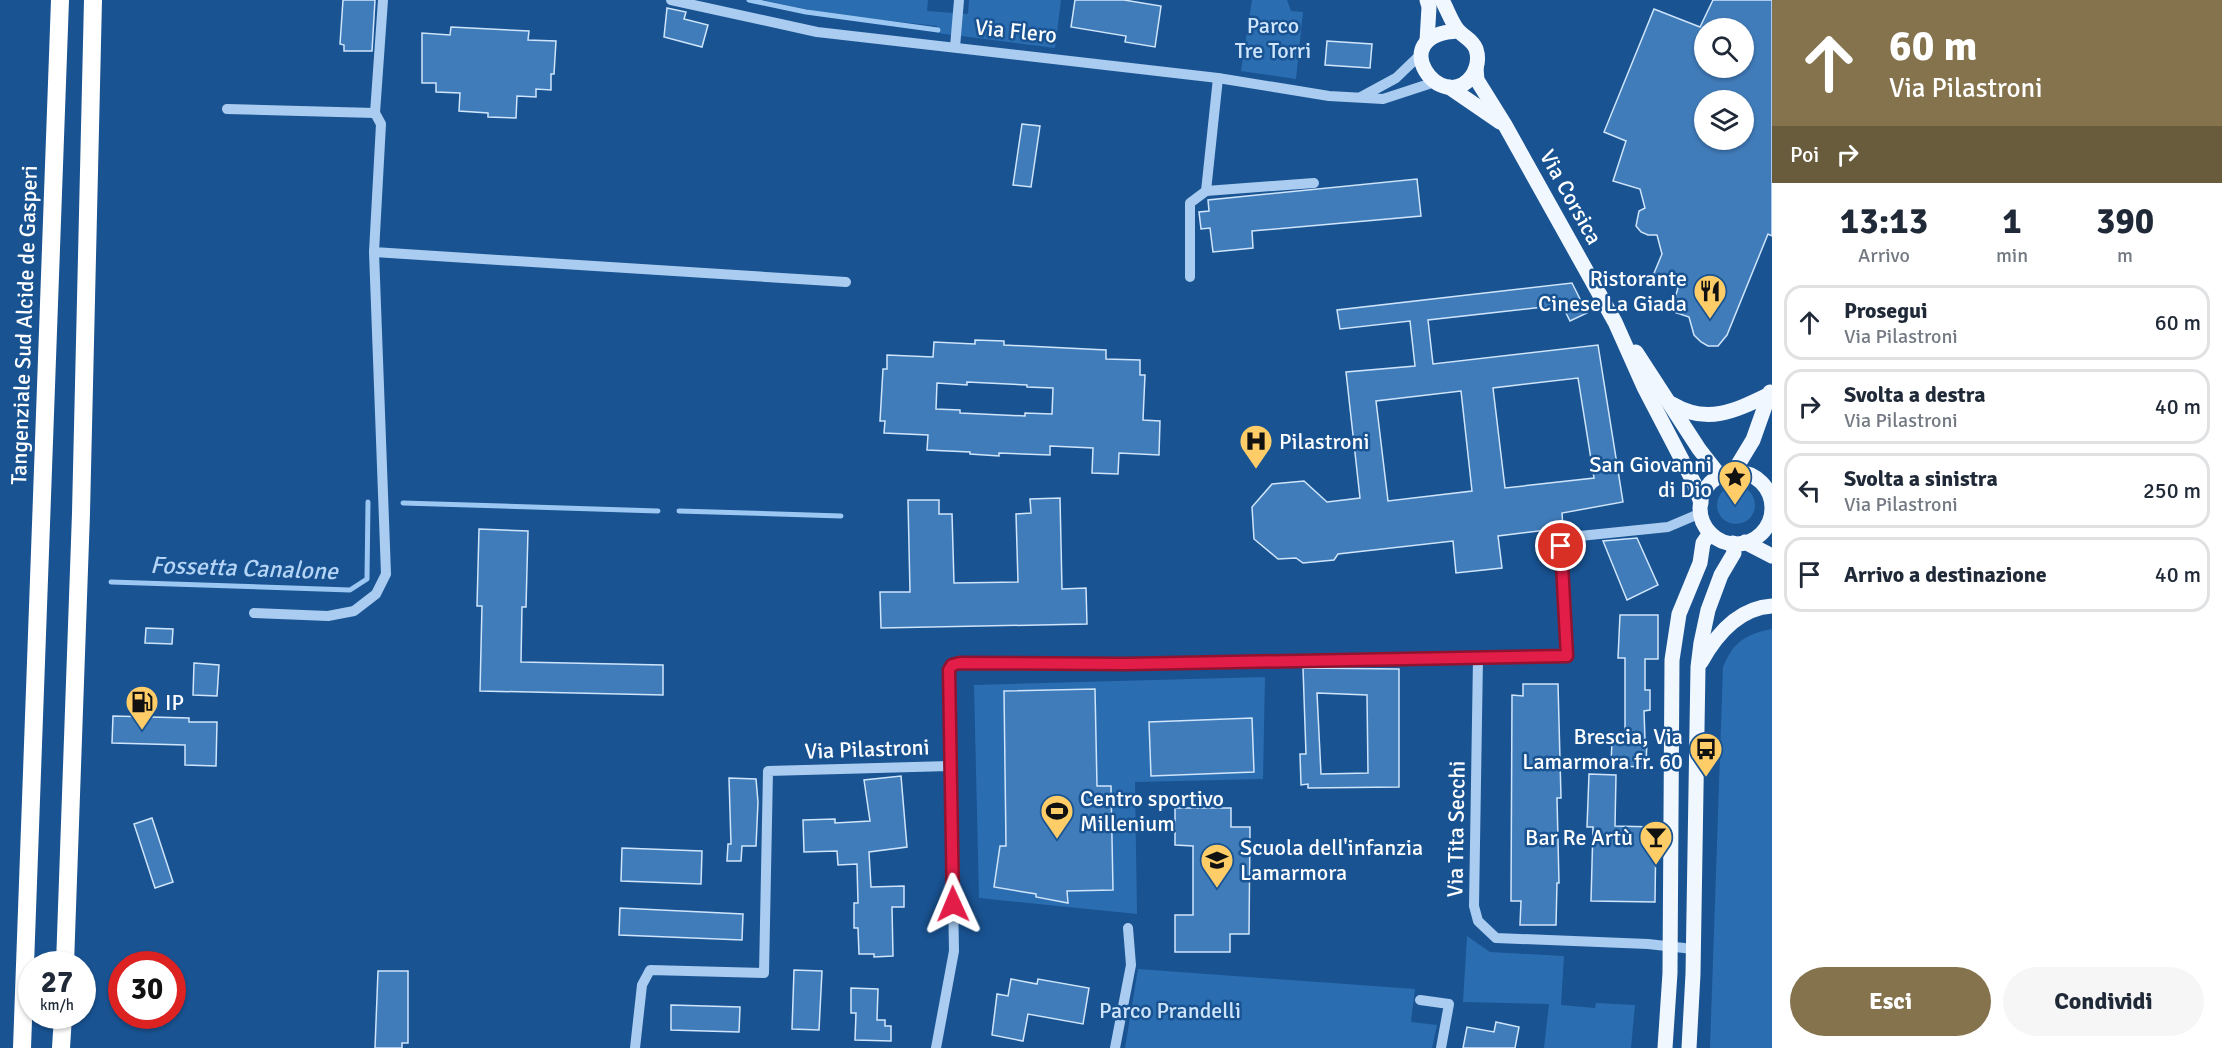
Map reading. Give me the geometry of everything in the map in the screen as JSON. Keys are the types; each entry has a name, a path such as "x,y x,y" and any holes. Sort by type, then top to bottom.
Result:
{"highway":[{"name":"Tangenziale Sud Alcide de Gasperi","path":"22,1048 60,0"},
{"path":"65,951 81,513 93,0"},
{"path":"62,1048 63,1029"}],"main road":[{"path":"1427,0 1429,7 1424,47 1424,71 1442,84 1456,86 1467,81 1476,68"},
{"name":"Via Corsica","path":"1442,0 1458,31 1473,44 1478,60 1477,80 1505,125 1615,322 1644,387 1694,483 1701,508"},
{"path":"1424,47 1443,32 1458,31"},
{"name":"Via Corsica","path":"1442,84 1505,125"},
{"name":"Via Corsica","path":"1615,322 1672,404 1699,449 1726,474"},
{"path":"1672,404 1694,414 1710,415 1735,411 1770,391"},
{"path":"1770,391 1753,440 1726,474 1704,491 1701,508 1706,527 1718,539 1739,543 1772,556"},
{"path":"1689,1048 1698,667 1701,643 1708,610 1721,575 1739,543 1757,537 1772,518 1772,498 1766,486 1747,474 1726,474"},
{"path":"1665,1048 1671,948 1672,660 1679,614 1700,563 1703,543 1710,533"},
{"path":"1698,667 1712,642 1724,628 1749,612 1772,606"}],"street":[{"path":"254,613 328,616 354,611 376,594 386,574 374,252 381,124 375,113 383,0"},
{"name":"Via Flero","path":"671,0 699,3 817,32 955,44 1218,78 1329,96 1383,99 1442,84"},
{"path":"955,44 959,0"},
{"path":"1358,98 1396,78 1424,47"},
{"path":"1206,191 1218,78"},
{"path":"227,109 375,113"},
{"path":"1190,277 1190,203 1206,191 1314,183"},
{"path":"374,252 846,282"},
{"name":"Via Pilastroni","path":"635,1048 642,985 650,970 764,973 768,771 950,766 949,670 952,665 960,663 1127,664 1567,656 1561,546 1570,537 1668,527 1701,508"},
{"name":"Via Tita Secchi","path":"1478,658 1474,906 1478,921 1496,938 1648,944 1693,949"},
{"path":"936,1048 954,951 950,766"},
{"path":"1115,1048 1131,965 1128,927"},
{"path":"1420,1000 1449,1004 1442,1048"}],"green space":[{"path":"763,0 928,0 927,11 968,14 969,0 1061,0 1055,48 937,33 937,26 828,14"},
{"name":"Parco Tre Torri","path":"1252,0 1287,0 1291,11 1303,12 1296,79 1241,71"},
{"path":"1736,486 1750,491 1755,505 1750,519 1736,524 1722,519 1717,505 1722,491"},
{"path":"1772,629 1772,1048 1710,1048 1723,667 1736,645 1748,637"},
{"name":"Centro sportivo Millenium","path":"1265,677 1263,779 1135,782 1137,914 979,898 974,685"},
{"path":"1467,936 1490,952 1564,956 1561,1005 1595,1008 1596,1003 1635,1005 1631,1048 1544,1048 1549,1004 1463,1002"},
{"name":"Parco Prandelli","path":"1138,969 1415,989 1411,1022 1437,1025 1432,1048 1125,1048"}],"building":[{"path":"343,0 375,0 372,51 344,51 344,45 340,44"},
{"path":"1075,0 1124,0 1161,6 1155,47 1125,42 1126,36 1071,27"},
{"path":"1713,0 1772,0 1772,236 1768,234 1727,335 1718,346 1708,346 1701,342 1694,335 1689,317 1671,311 1678,288 1652,278 1662,254 1657,235 1641,232 1636,226 1639,211 1645,208 1640,189 1613,181 1626,141 1604,132 1654,9 1694,25 1694,78 1754,78 1754,18 1704,18"},
{"path":"667,8 686,12 684,19 708,25 702,47 664,37"},
{"path":"451,27 529,31 528,40 556,41 551,90 536,89 536,97 517,96 516,118 488,117 488,113 459,111 460,93 436,92 436,83 422,83 422,33 450,35"},
{"path":"1327,41 1372,44 1370,68 1325,65"},
{"path":"1022,124 1040,126 1031,187 1013,185"},
{"path":"1417,179 1421,216 1252,231 1253,248 1213,252 1210,228 1201,229 1199,212 1209,211 1208,200"},
{"path":"1572,283 1587,313 1570,321 1562,305 1428,320 1433,364 1598,345 1623,502 1562,513 1563,528 1498,536 1502,568 1456,573 1453,541 1338,554 1334,560 1303,563 1296,558 1278,559 1254,539 1252,507 1272,484 1304,481 1327,502 1360,498 1346,372 1415,366 1410,321 1340,329 1337,310","holes":["1578,378 1594,478 1505,488 1493,388","1461,391 1472,491 1388,501 1376,401"]},
{"path":"975,340 1004,341 1004,345 1106,350 1106,359 1140,360 1140,375 1145,375 1143,420 1160,421 1159,455 1119,453 1118,474 1092,473 1093,448 1050,446 1050,455 970,454 970,452 927,450 928,435 884,433 885,421 880,421 883,369 887,369 887,355 933,357 934,342 975,344","holes":["937,383 1027,385 1027,387 1053,388 1052,414 1025,413 1025,416 960,413 960,410 936,409"]},
{"path":"1060,498 1062,589 1086,588 1087,624 881,628 880,592 910,592 908,500 939,500 939,514 952,514 954,583 1018,582 1016,514 1031,513 1030,499"},
{"path":"479,529 528,531 526,607 522,607 521,662 663,665 663,695 480,691 482,606 477,606"},
{"path":"1637,538 1658,585 1627,600 1603,541"},
{"path":"1620,615 1658,615 1658,659 1645,659 1645,690 1650,690 1650,710 1644,711 1645,740 1647,740 1646,767 1611,766 1612,740 1625,740 1625,658 1618,658"},
{"path":"146,628 173,629 172,644 145,643"},
{"path":"194,663 219,665 217,696 193,695"},
{"path":"1303,668 1399,669 1399,787 1308,788 1308,784 1301,785 1300,754 1306,754","holes":["1317,693 1367,695 1368,773 1321,774"]},
{"path":"1523,684 1558,684 1561,798 1557,798 1559,883 1557,883 1556,925 1520,925 1521,901 1511,901 1512,695 1523,696"},
{"path":"1095,689 1097,786 1111,786 1113,890 1067,891 1068,903 1036,897 1036,894 994,887 1000,846 1006,846 1004,691"},
{"path":"113,716 189,718 189,722 217,722 216,766 185,765 185,745 112,743"},
{"path":"1252,718 1254,772 1151,776 1149,722"},
{"path":"1589,774 1616,775 1615,826 1656,827 1655,902 1591,901 1593,827 1587,827"},
{"path":"901,776 907,847 869,852 871,887 904,886 904,907 892,907 893,956 874,957 874,954 859,954 858,928 854,928 854,903 858,903 857,864 838,865 837,851 804,852 803,820 835,819 835,823 870,821 864,780"},
{"path":"729,778 756,779 758,802 756,846 742,846 741,861 727,861 728,844 731,844"},
{"path":"1175,808 1231,808 1231,827 1250,827 1249,934 1230,934 1230,952 1175,952 1175,915 1193,915 1193,846 1175,845"},
{"path":"152,818 173,882 155,888 134,824"},
{"path":"622,848 702,851 701,884 621,881"},
{"path":"620,908 743,914 742,940 619,935"},
{"path":"794,970 822,971 819,1030 792,1029"},
{"path":"378,971 408,971 408,1043 402,1043 402,1048 375,1048"},
{"path":"1011,979 1037,984 1038,979 1089,988 1083,1024 1028,1014 1023,1041 992,1035 997,994 1008,996"},
{"path":"851,988 878,989 877,1020 885,1020 885,1026 891,1026 891,1041 855,1040 856,1013 851,1013"},
{"path":"671,1005 740,1007 739,1032 671,1030"},
{"path":"1496,1022 1519,1027 1515,1048 1463,1048 1467,1027 1494,1032"}],"waterway":[{"name":"Fossetta Canalone","path":"749,0 806,12 938,30"},
{"name":"Fossetta Canalone","path":"111,582 350,590 367,579 368,502"},
{"name":"Fossetta Canalone","path":"403,503 658,511"},
{"name":"Fossetta Canalone","path":"679,511 841,516"}],"place":[{"name":"Ristorante Cinese La Giada","path":"1710,320"},
{"name":"Pilastroni","path":"1256,470"},
{"name":"San Giovanni di Dio","path":"1735,506"},
{"name":"IP","path":"142,731"},
{"name":"Brescia, Via Lamarmora fr. 60","path":"1706,778"},
{"name":"Centro sportivo Millenium","path":"1057,840"},
{"name":"Bar Re Artù","path":"1656,866"},
{"name":"Scuola dell'infanzia Lamarmora","path":"1217,889"}],"route":[{"path":"953,904 949,670 952,665 960,663 1127,664 1567,656 1561,546"}]}
